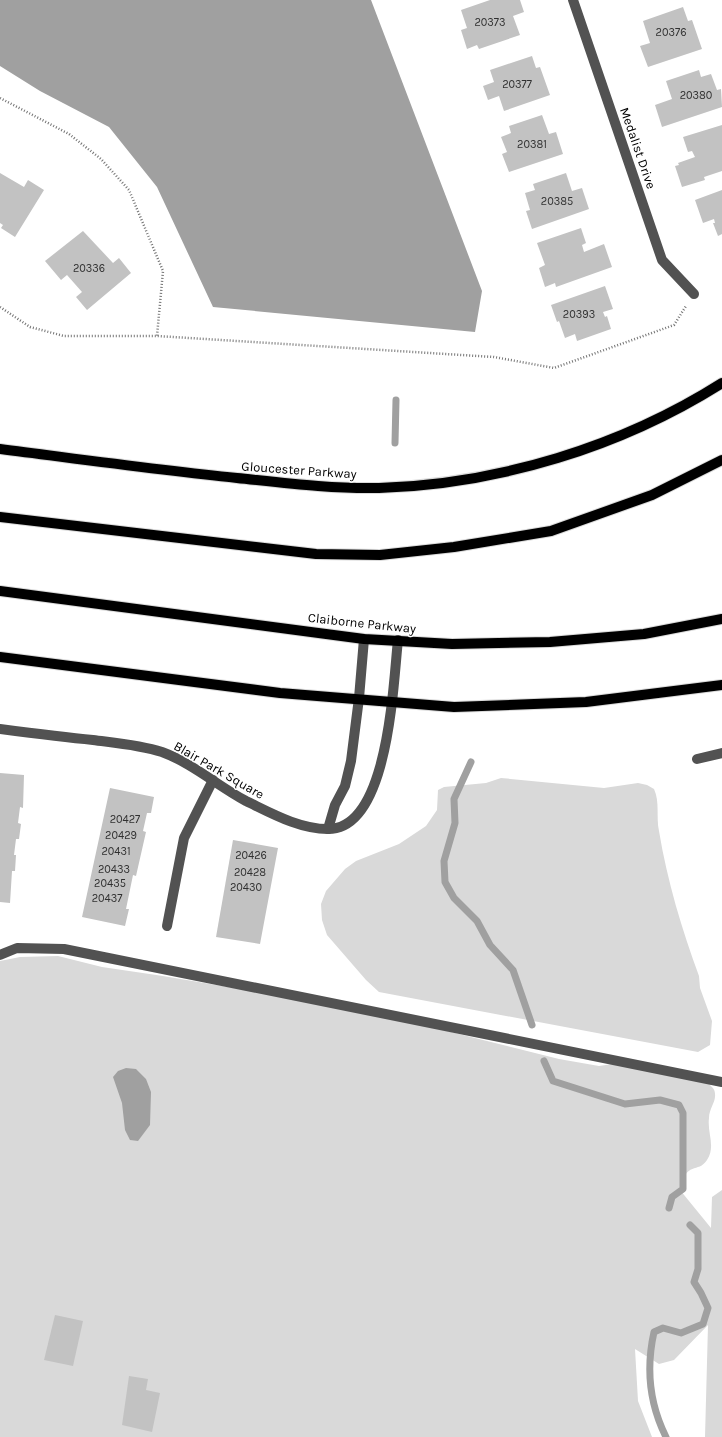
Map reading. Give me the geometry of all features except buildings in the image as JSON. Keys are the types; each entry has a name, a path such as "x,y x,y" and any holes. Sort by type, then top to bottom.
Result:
{"main road":[{"name":"Gloucester Parkway","path":"0,449 182,473 324,488 379,488 426,484 511,471 576,452 639,428 699,398 722,383"},
{"path":"0,517 316,554 380,556 454,547 551,531 652,495 722,460"},
{"name":"Claiborne Parkway","path":"0,591 364,639 452,644 550,642 644,634 722,619"},
{"path":"0,657 280,693 360,698 454,707 586,702 722,685"}],"street":[{"name":"Medalist Drive","path":"573,0 662,260 694,294"},
{"path":"328,829 335,805 345,786 351,761 360,698 364,639"},
{"name":"Blair Park Square","path":"0,729 128,744 155,751 169,756 213,780 235,795 278,817 298,824 328,829 342,827 355,818 366,804 378,777 391,702 398,640"},
{"path":"697,758 722,753"},
{"path":"167,926 184,838 213,780"},
{"path":"0,955 17,948 64,950 722,1082"}],"path":[{"path":"0,98 69,134 101,159 129,190 163,271 156,336"},
{"path":"0,307 30,327 64,336 156,336 494,358 554,368 674,325 694,294"}],"shaded area":[{"path":"0,0 371,0 482,291 475,332 213,307 157,187 109,127 40,91 0,66"},
{"path":"501,778 604,788 638,783 647,785 654,789 657,799 662,849 671,886 681,923 699,976 700,988 712,1021 710,1045 698,1052 379,992 366,980 327,935 322,920 321,904 326,891 345,869 356,861 399,844 426,826 437,810 438,790 444,787 486,783"},
{"path":"58,956 102,967 363,1010 559,1059 599,1066 626,1062 709,1084 715,1092 715,1097 709,1115 711,1145 710,1155 704,1164 692,1169 685,1175 680,1190 711,1228 712,1197 722,1190 722,1437 705,1437 708,1325 674,1360 659,1364 635,1349 638,1401 652,1437 0,1437 0,961 20,957"},
{"path":"126,1068 136,1069 146,1079 151,1092 150,1125 138,1141 130,1140 125,1130 122,1103 113,1077 118,1071"}],"waterway":[{"path":"395,443 396,400"},
{"path":"471,762 454,799 455,823 444,861 445,882 454,898 477,921 490,945 513,970 532,1025"},
{"path":"544,1061 553,1081 625,1104 660,1100 679,1105 683,1113 683,1189 672,1197 669,1208"},
{"path":"666,1437 656,1411 651,1385 650,1359 654,1332 663,1328 681,1333 703,1324 708,1308 694,1282 698,1269 698,1233 690,1225"}]}
